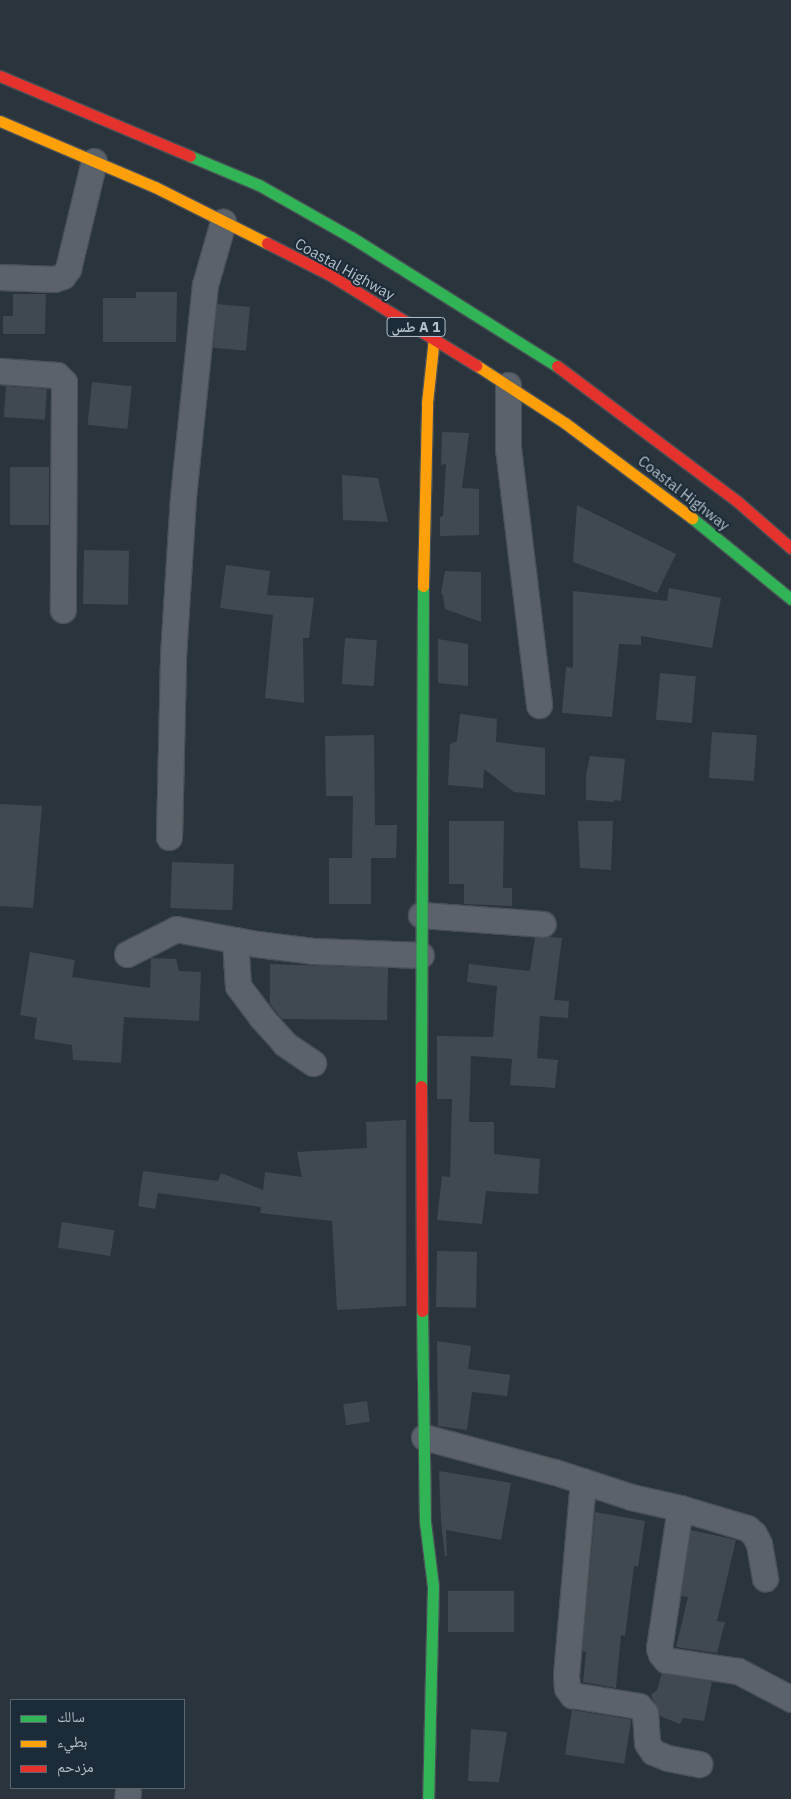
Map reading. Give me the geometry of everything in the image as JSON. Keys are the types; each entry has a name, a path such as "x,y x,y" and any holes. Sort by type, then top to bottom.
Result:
{"main road":[{"name":"Coastal Highway","path":"0,76 259,185 351,237 561,369 722,490 791,548"},
{"name":"Coastal Highway","path":"0,121 155,188 330,275 434,338 565,423 681,509 791,599"},
{"path":"428,1799 432,1586 425,1522 421,915 427,403 434,338"}],"street":[{"path":"0,277 54,279 63,276 70,264 94,161"},
{"path":"169,837 173,656 183,497 205,285 223,222"},
{"path":"0,371 58,376 64,382 63,610"},
{"path":"508,385 508,448 539,706"},
{"path":"421,915 543,924"},
{"path":"127,954 176,930 313,951 421,955"},
{"path":"235,940 238,986 261,1017 285,1044 313,1063"},
{"path":"424,1438 555,1472 631,1498 680,1508 747,1528 754,1534 759,1544 765,1578"},
{"path":"583,1481 566,1675 567,1688 572,1695 639,1706 645,1713 647,1743 654,1752 668,1758 699,1764"},
{"path":"680,1508 659,1648 661,1654 666,1660 738,1671 791,1699"}],"building":[{"path":"136,292 177,292 176,342 103,342 103,298 136,298"},
{"path":"13,294 46,294 45,334 3,334 3,316 13,316"},
{"path":"217,304 250,307 246,351 213,348"},
{"path":"92,382 132,386 127,429 88,425"},
{"path":"6,386 47,389 45,420 4,417"},
{"path":"442,432 469,433 462,488 479,489 479,535 440,536 440,517 443,516 446,464 441,465"},
{"path":"10,467 49,467 49,525 10,525"},
{"path":"342,475 378,478 388,522 343,520"},
{"path":"577,505 676,554 657,593 573,562"},
{"path":"84,550 129,551 128,605 83,604"},
{"path":"226,565 270,571 267,595 314,598 309,638 303,638 304,703 265,698 273,615 220,608"},
{"path":"445,571 481,572 481,622 445,609 441,593"},
{"path":"669,588 721,598 712,648 641,636 641,645 619,644 612,717 562,713 566,667 573,668 573,591 667,601"},
{"path":"345,638 377,640 374,686 342,684"},
{"path":"438,639 468,644 468,686 438,683"},
{"path":"660,673 696,676 692,723 656,720"},
{"path":"460,714 497,719 496,742 545,748 545,795 514,792 484,769 483,788 448,785 450,744 457,741"},
{"path":"712,732 757,735 754,781 709,778"},
{"path":"374,735 375,825 397,825 396,858 371,858 371,904 329,904 329,858 352,858 353,796 326,796 325,736"},
{"path":"590,756 625,759 621,801 586,800 586,775"},
{"path":"0,804 42,806 33,908 0,906"},
{"path":"449,821 504,821 503,888 512,888 512,906 464,904 464,884 449,884"},
{"path":"578,821 613,821 611,870 580,868"},
{"path":"172,862 234,864 232,910 170,908"},
{"path":"535,938 562,938 554,1000 569,1001 568,1018 540,1016 537,1058 558,1060 555,1088 510,1085 512,1059 471,1056 469,1122 494,1122 494,1154 540,1159 538,1194 486,1191 482,1224 437,1220 442,1176 450,1177 452,1099 437,1099 437,1036 493,1037 497,986 467,982 469,964 530,971"},
{"path":"30,952 75,960 72,977 150,988 151,958 176,959 179,971 201,972 199,1021 124,1017 121,1063 73,1060 72,1045 34,1039 37,1018 20,1015"},
{"path":"270,964 388,968 387,1020 282,1019 270,1004"},
{"path":"406,1120 406,1306 337,1310 332,1221 260,1213 261,1207 158,1193 155,1209 138,1206 143,1171 218,1181 221,1173 263,1190 265,1172 302,1177 297,1152 367,1148 366,1122"},
{"path":"62,1222 114,1230 110,1256 58,1248"},
{"path":"437,1251 477,1252 476,1308 436,1307"},
{"path":"437,1341 471,1346 468,1369 510,1375 507,1396 472,1392 467,1430 438,1426"},
{"path":"367,1401 370,1422 346,1425 343,1404"},
{"path":"439,1471 511,1483 501,1540 446,1530 447,1556 445,1556 441,1521"},
{"path":"595,1512 645,1521 638,1567 634,1566 625,1636 621,1635 616,1688 583,1682 586,1652 582,1651"},
{"path":"691,1530 736,1540 717,1621 725,1622 717,1653 676,1647 688,1597 681,1596"},
{"path":"448,1591 514,1591 514,1632 448,1632"},
{"path":"662,1673 720,1683 712,1682 704,1721 683,1718 680,1724 660,1716 651,1695 657,1690"},
{"path":"572,1710 631,1719 624,1764 565,1754"},
{"path":"471,1729 507,1732 499,1782 468,1781"}],"traffic: fast":[{"path":"190,156 259,185 351,237 557,366"},
{"path":"692,518 791,599"},
{"path":"421,1086 423,586"},
{"path":"422,1311 425,1522 433,1586 428,1799"}],"traffic: slow":[{"path":"0,121 155,187 267,243"},
{"path":"423,586 427,403 434,338"},
{"path":"476,365 565,423 692,518"}],"traffic: jam":[{"path":"0,76 190,156"},
{"path":"267,243 330,275 476,365"},
{"path":"557,366 738,502 791,548"},
{"path":"421,1086 422,1311"}]}
